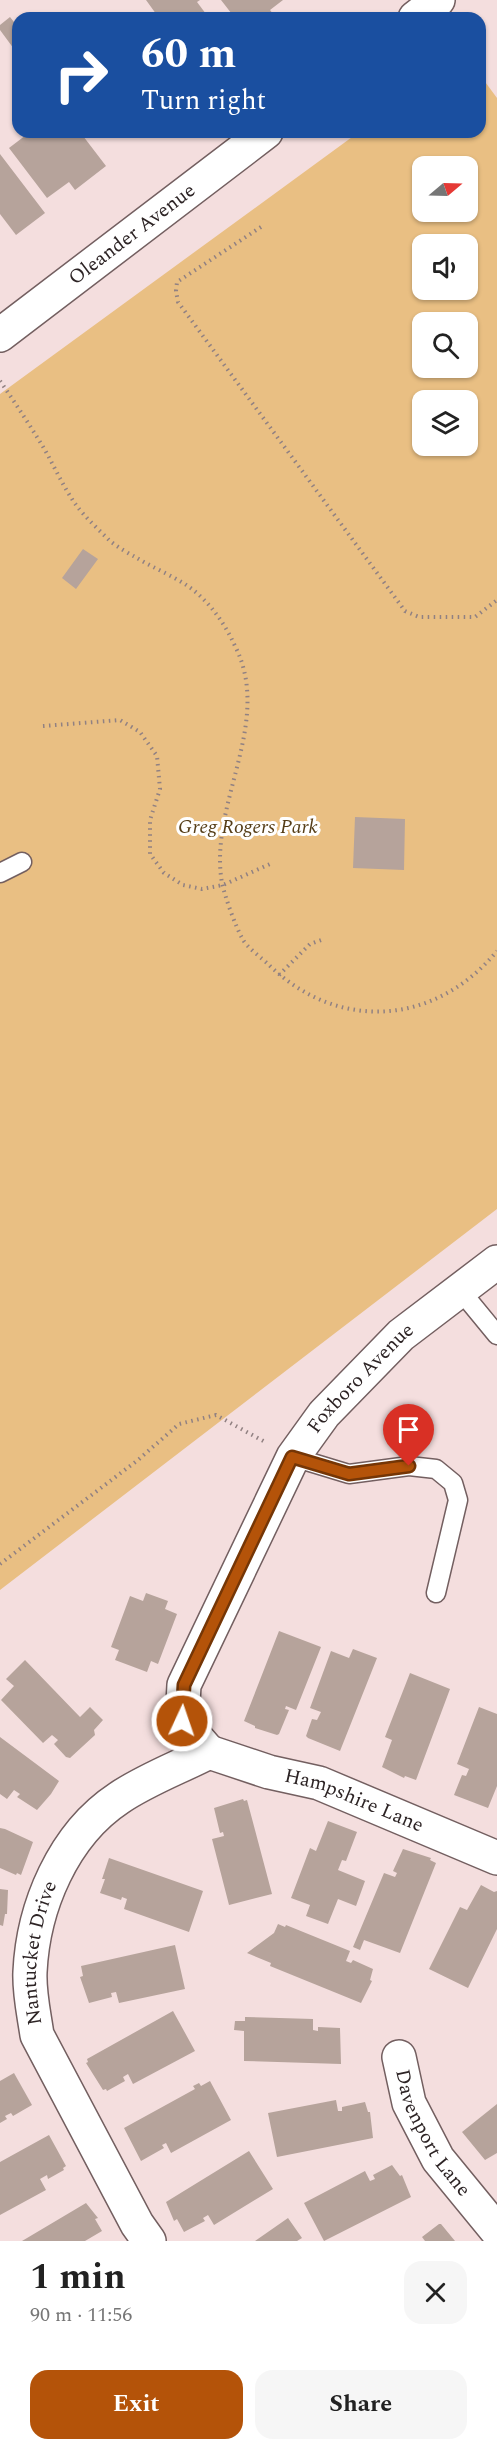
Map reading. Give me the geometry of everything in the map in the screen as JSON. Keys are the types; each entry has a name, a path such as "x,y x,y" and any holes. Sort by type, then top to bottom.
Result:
{"street":[{"path":"423,12 438,0"},
{"name":"Oleander Avenue","path":"0,335 258,138"},
{"name":"Foxboro Avenue","path":"208,1752 182,1721 184,1685 292,1457 324,1414 401,1335 497,1262"},
{"name":"Hampshire Lane","path":"208,1752 269,1772 319,1783 497,1858"},
{"name":"Nantucket Drive","path":"150,2241 137,2224 37,2035 30,1974 33,1943 39,1914 49,1886 62,1862 97,1816 119,1798 208,1752"},
{"name":"Davenport Lane","path":"399,2057 409,2103 438,2159 497,2231"}],"lane":[{"path":"0,873 22,862"},
{"path":"460,1290 497,1335"},
{"path":"292,1457 349,1474 409,1466 436,1469 453,1483 458,1500 436,1593"}],"path":[{"path":"261,227 177,282 178,302 405,611 419,617 476,617 497,600"},
{"path":"0,381 31,426 77,506 112,543 191,588 210,606 225,627 237,650 244,671 247,716 227,806 220,855 222,885 242,939 279,975 306,994 345,1009 388,1012 429,1002 448,993 483,968 497,951"},
{"path":"43,726 120,720 140,732 157,756 160,789 150,820 150,854 164,873 183,885 202,889 222,885 270,864"},
{"path":"279,975 310,944 321,940"},
{"path":"0,1564 138,1460 179,1424 216,1415 292,1457"}],"green space":[{"name":"Greg Rogers Park","path":"486,83 497,98 497,1209 0,1590 0,394 351,138 486,138"}],"building":[{"path":"146,0 200,0 197,2 204,12 155,12"},
{"path":"221,0 283,0 270,10 272,12 230,12"},
{"path":"10,17 12,20 12,46 0,30 0,25"},
{"path":"22,138 85,138 106,166 75,190 69,182 47,198 9,148"},
{"path":"0,154 45,213 16,235 0,214"},
{"path":"83,549 98,559 76,589 62,578"},
{"path":"355,817 405,819 404,870 353,868"},
{"path":"146,1593 168,1601 165,1609 177,1614 158,1664 151,1661 147,1672 115,1660 119,1650 111,1647 130,1596 143,1601"},
{"path":"279,1631 321,1647 296,1710 286,1706 285,1709 289,1710 277,1735 255,1728 244,1721"},
{"path":"353,1649 377,1658 340,1751 306,1736 312,1719 317,1720 321,1712 310,1708 331,1651 349,1658"},
{"path":"25,1660 80,1717 90,1707 103,1720 94,1730 95,1735 70,1758 66,1757 54,1744 58,1740 52,1735 43,1743 1,1700 14,1686 6,1679"},
{"path":"410,1673 450,1689 416,1780 405,1776 404,1778 382,1767 392,1740 385,1737"},
{"path":"479,1707 497,1714 497,1786 488,1808 454,1795 462,1775 466,1776 469,1769 457,1764"},
{"path":"0,1737 59,1781 37,1810 17,1797 20,1794 14,1790 7,1799 0,1794"},
{"path":"243,1799 247,1800 272,1894 229,1905 212,1839 224,1836 223,1832 220,1833 214,1808"},
{"path":"328,1821 357,1832 346,1861 342,1860 338,1870 365,1881 356,1906 338,1899 328,1924 306,1916 310,1905 291,1898 310,1848 316,1851"},
{"path":"0,1828 33,1842 21,1875 0,1868"},
{"path":"403,1849 431,1858 430,1860 436,1863 400,1953 364,1940 360,1950 353,1947 384,1873 395,1877 397,1873 393,1871"},
{"path":"109,1858 203,1891 189,1932 124,1909 127,1899 122,1897 121,1900 100,1893"},
{"path":"481,1885 494,1892 497,1891 497,1929 468,1988 429,1969 460,1907 467,1910"},
{"path":"0,1889 8,1890 7,1914 5,1914 3,1926 0,1925"},
{"path":"278,1924 285,1927 286,1925 350,1951 346,1961 351,1963 353,1960 373,1969 370,1980 372,1981 361,2003 270,1966 271,1963 247,1953 274,1933"},
{"path":"175,1945 185,1989 119,2003 116,1992 111,1993 112,1997 89,2003 80,1977 83,1976 81,1966"},
{"path":"173,2011 195,2051 133,2084 128,2074 123,2077 125,2081 107,2091 103,2090 86,2063 87,2059"},
{"path":"245,2017 313,2019 313,2030 318,2031 318,2027 340,2028 341,2064 244,2061 244,2031 234,2030 235,2021 245,2021"},
{"path":"14,2073 32,2105 13,2116 11,2113 5,2116 7,2119 0,2123 0,2081"},
{"path":"210,2081 231,2120 171,2153 166,2143 162,2145 164,2148 141,2161 124,2128 195,2089 193,2086 199,2083 201,2086"},
{"path":"336,2100 338,2111 342,2111 342,2107 365,2102 370,2112 373,2138 277,2157 268,2113"},
{"path":"497,2104 497,2153 485,2160 462,2132"},
{"path":"49,2135 66,2166 64,2170 48,2179 47,2175 40,2179 46,2190 0,2215 0,2162"},
{"path":"249,2151 273,2189 214,2225 208,2215 203,2218 205,2221 184,2232 177,2219 174,2221 166,2202"},
{"path":"392,2165 400,2176 402,2175 411,2197 324,2241 304,2203 365,2171 370,2181 375,2179 373,2175"},
{"path":"86,2203 98,2218 95,2219 102,2231 85,2241 22,2241"},
{"path":"288,2218 302,2238 297,2241 255,2241"},
{"path":"439,2224 455,2241 425,2241 422,2237"}],"route":[{"path":"182,1721 184,1685 292,1457 349,1474 409,1466"}]}
